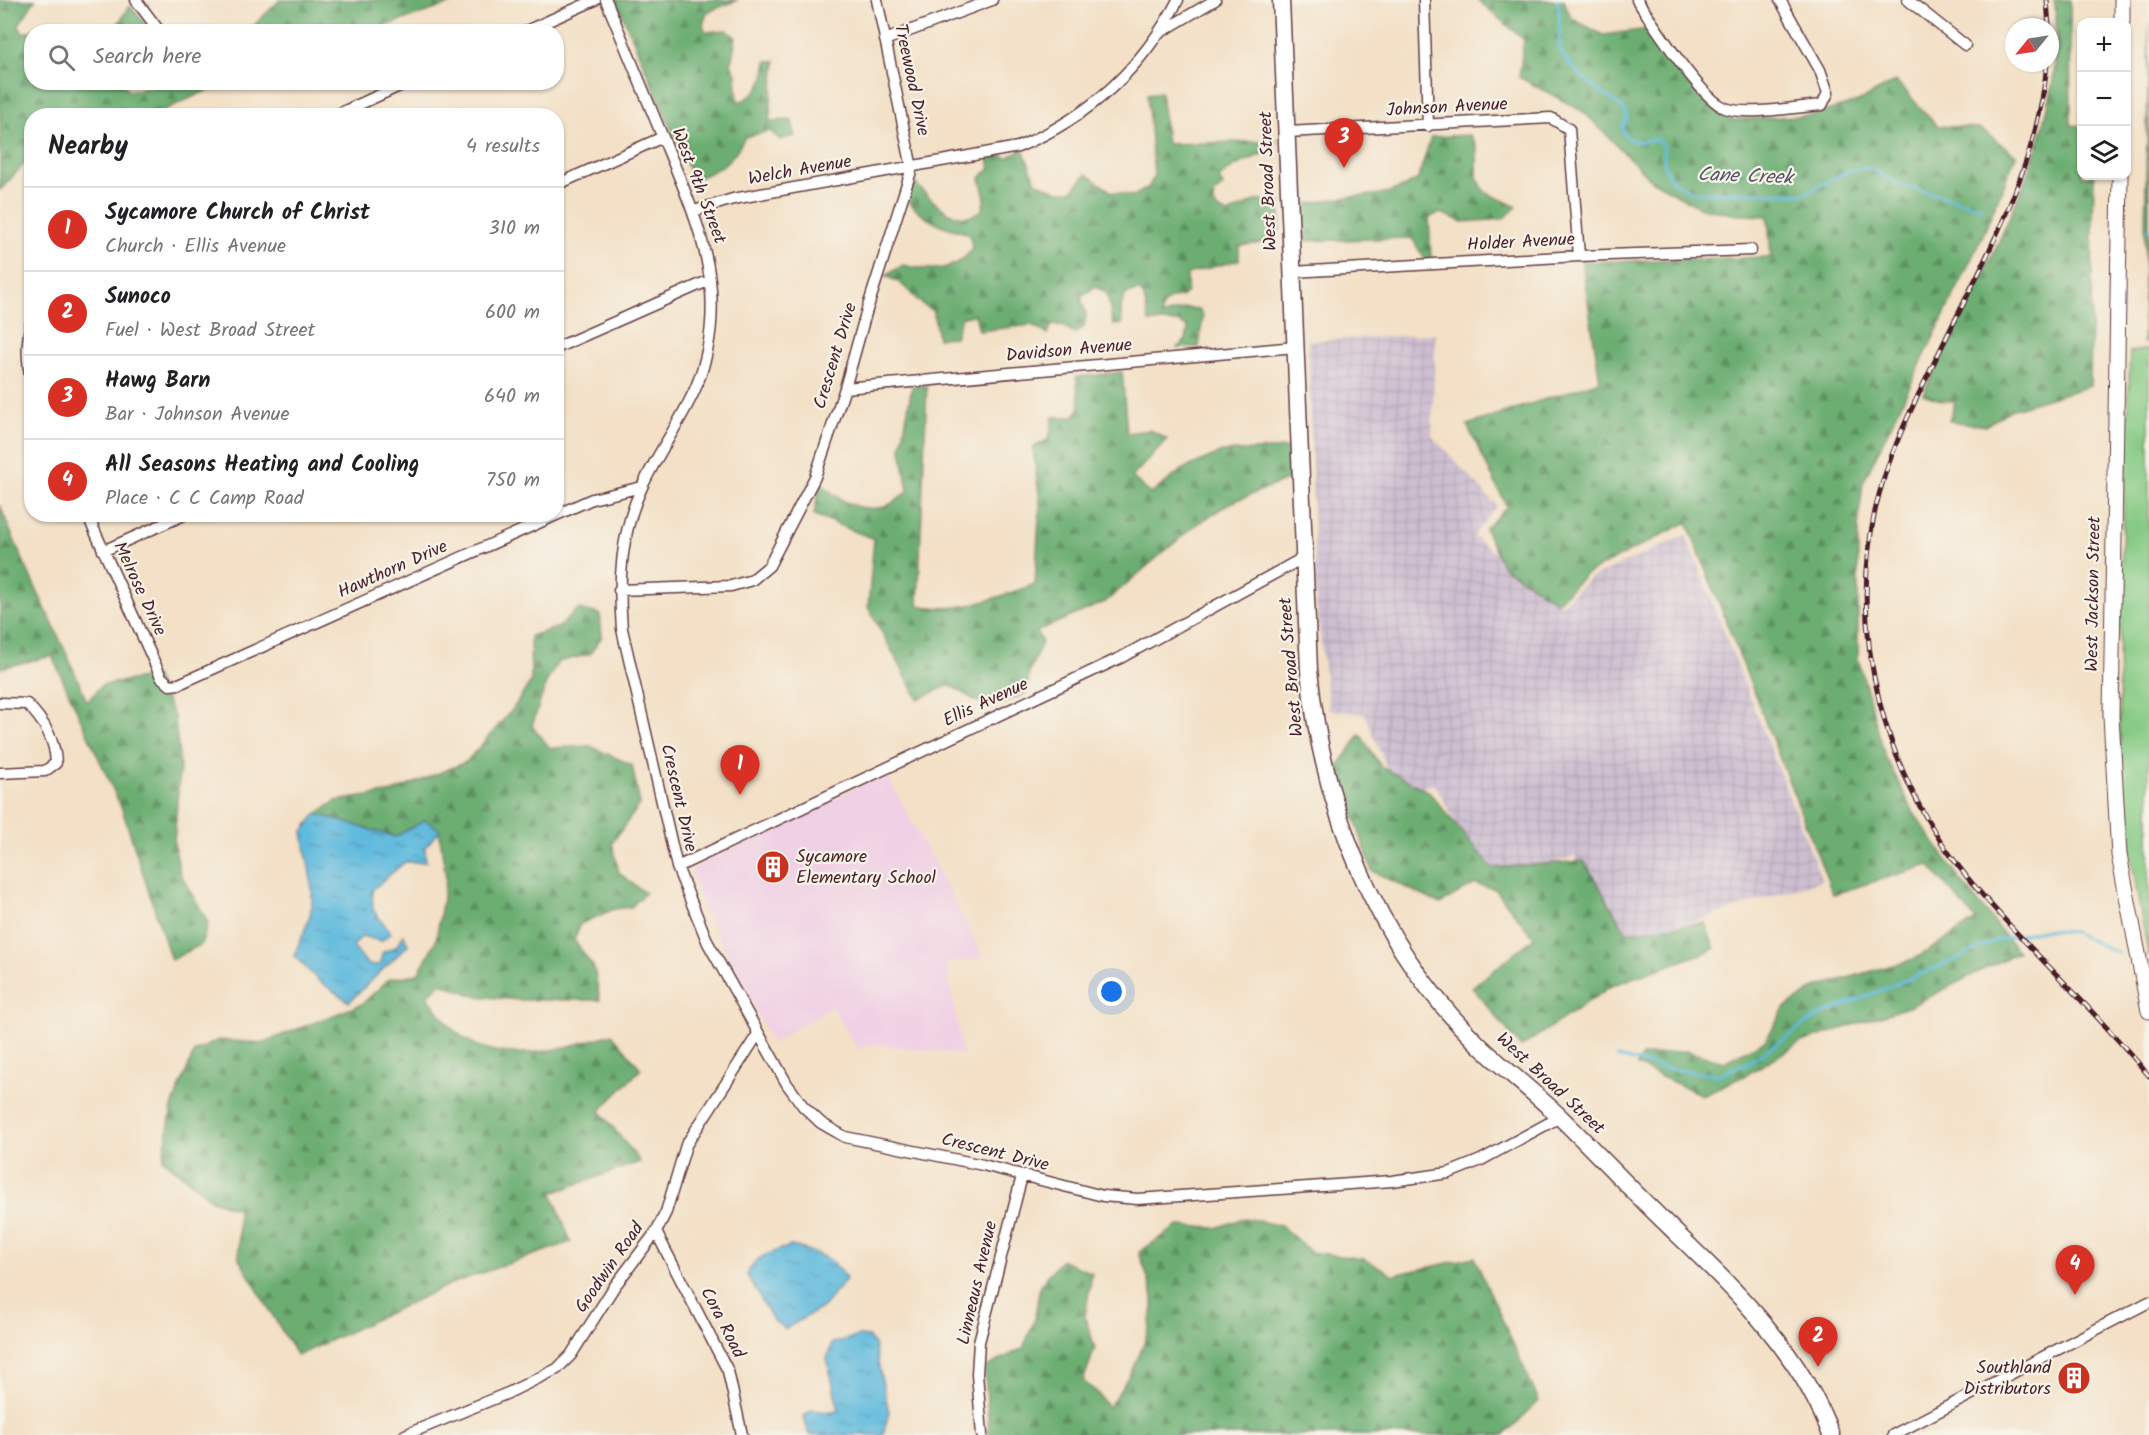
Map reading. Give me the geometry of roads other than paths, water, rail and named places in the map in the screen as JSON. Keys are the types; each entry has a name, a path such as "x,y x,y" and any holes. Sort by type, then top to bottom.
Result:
{"main road":[{"name":"West Broad Street","path":"1281,0 1303,558 1314,719 1335,808 1354,858 1377,906 1405,953 1440,1002 1478,1044 1560,1117 1752,1308 1788,1355 1814,1396 1831,1435"}],"street":[{"path":"136,0 154,24"},
{"path":"542,24 595,0"},
{"name":"West 9th Street","path":"606,0 694,211 708,258 711,317 696,385 677,426 642,487 624,546 619,590"},
{"name":"Treewood Drive","path":"877,0 912,168"},
{"path":"885,40 992,0"},
{"path":"912,168 1018,147 1062,126 1097,102 1125,78 1159,34 1178,0"},
{"path":"1159,34 1215,0"},
{"path":"1424,0 1428,126"},
{"path":"1637,0 1708,95 1724,108 1757,110 1822,105 1828,93 1820,70 1780,0"},
{"path":"1908,0 1965,45"},
{"path":"2122,0 2122,18"},
{"path":"351,108 391,90"},
{"name":"Johnson Avenue","path":"1287,132 1551,118 1569,129 1579,256"},
{"path":"564,181 663,137"},
{"name":"Welch Avenue","path":"694,211 733,199 912,168"},
{"name":"Crescent Drive","path":"912,168 845,388 815,477 769,566 752,580 731,586 619,590 622,629 677,867 708,943 787,1084 803,1106 821,1123 845,1137 984,1164 1103,1196 1138,1199 1422,1178 1449,1173 1481,1160 1560,1117"},
{"name":"West Jackson Street","path":"2120,180 2111,716 2119,855 2149,1011"},
{"name":"Holder Avenue","path":"1292,272 1579,256 1751,250"},
{"path":"564,344 710,280"},
{"name":"Davidson Avenue","path":"845,388 1295,347"},
{"name":"Hawthorn Drive","path":"564,512 592,499 642,487"},
{"name":"Melrose Drive","path":"90,522 161,677"},
{"path":"103,551 168,522"},
{"name":"Hawthorn Drive","path":"161,677 170,685 179,684 541,522"},
{"name":"Ellis Avenue","path":"677,867 1122,657 1303,558"},
{"path":"0,703 27,705 39,717 52,742 56,763 45,771 0,773"},
{"name":"Goodwin Road","path":"405,1435 508,1393 557,1369 571,1355 614,1287 656,1232 666,1212 686,1145 758,1034"},
{"name":"Linneaus Avenue","path":"982,1435 977,1374 979,1342 1022,1176"},
{"name":"Cora Road","path":"656,1232 728,1371 742,1435"},
{"path":"1893,1435 2149,1302"}],"water":[{"path":"316,814 395,837 425,820 440,830 425,847 426,862 405,862 372,890 373,910 391,933 381,941 362,936 353,946 368,965 379,965 383,952 396,947 404,935 408,945 349,1002 318,980 294,956 308,922 312,902 303,831"},
{"path":"791,1246 823,1256 836,1266 846,1279 823,1307 785,1329 773,1320 747,1275 759,1259"},
{"path":"859,1336 868,1337 874,1344 889,1412 883,1435 809,1435 804,1416 812,1410 839,1411 827,1359 832,1343"}],"waterway":[{"name":"Cane Creek","path":"1557,0 1560,46 1569,63 1598,90 1625,110 1627,119 1622,127 1625,136 1636,142 1657,139 1664,148 1666,171 1673,181 1686,189 1694,192 1804,194 1850,170 1869,168 1899,184 1981,207"},
{"path":"1617,1057 1670,1069 1717,1075 1750,1062 1816,1017 1997,940 2043,930 2074,932 2117,953"}],"railway":[{"path":"2047,0 2048,18"},
{"path":"2046,72 2032,143 2019,182 1986,257 1923,384 1892,455 1875,511 1868,559 1866,608 1871,656 1880,704 1895,751 1914,795 1938,838 1967,877 2011,927 2105,1025 2149,1076"}],"place":[{"name":"Hawg Barn","path":"1344,168"},
{"name":"Sycamore Church of Christ","path":"740,795"},
{"name":"Sycamore Elementary School","path":"773,867"},
{"name":"All Seasons Heating and Cooling","path":"2075,1295"},
{"name":"Sunoco","path":"1818,1367"},
{"name":"Southland Distributors","path":"2074,1378"}]}
